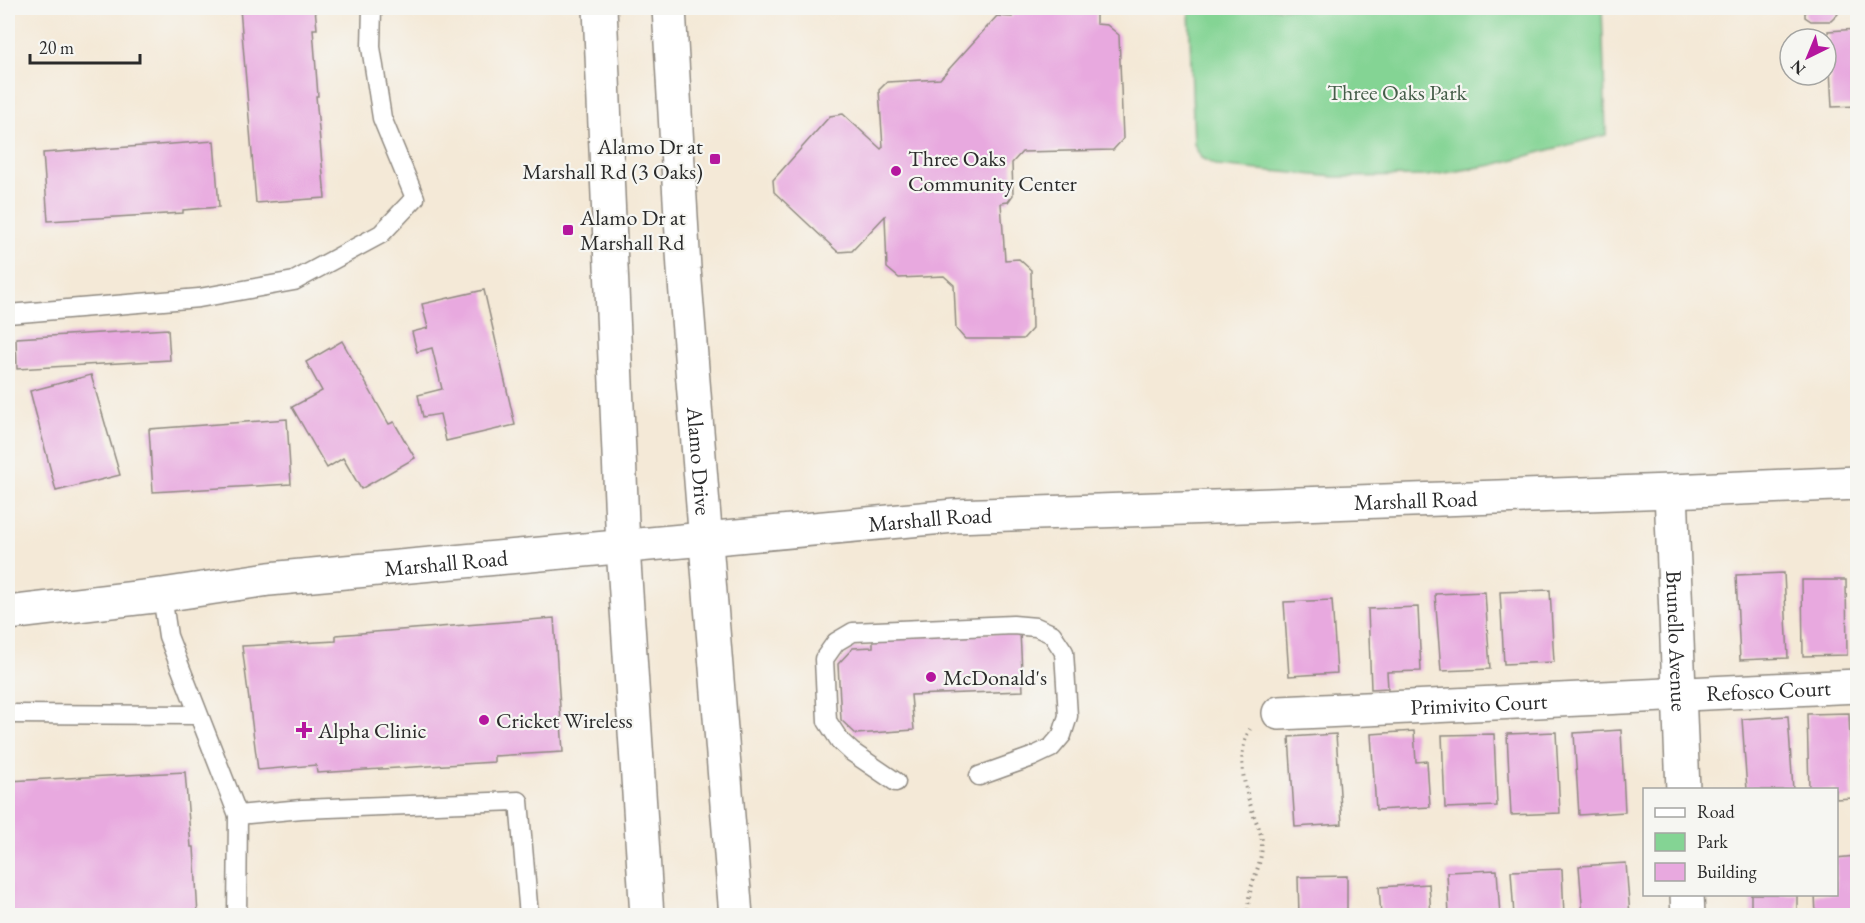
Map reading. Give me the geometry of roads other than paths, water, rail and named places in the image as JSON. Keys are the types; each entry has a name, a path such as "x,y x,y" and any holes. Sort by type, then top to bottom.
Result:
{"street":[{"path":"600,8 623,547 647,915"},
{"name":"Alamo Drive","path":"669,8 684,269 736,915"},
{"name":"Marshall Road","path":"8,613 162,595 269,579 954,516 1857,483"},
{"name":"Brunello Avenue","path":"1671,491 1683,788"},
{"name":"Refosco Court","path":"1679,695 1857,686"},
{"name":"Primivito Court","path":"1279,713 1679,695"},
{"path":"1687,896 1688,915"}],"lane":[{"path":"8,314 199,298 294,281 381,234 414,198 382,118 371,47 372,8"},
{"path":"162,595 168,636 238,815 237,915"},
{"path":"896,782 852,752 840,741 827,721 824,659 836,642 853,632 1013,625 1036,627 1052,634 1064,652 1068,716 1062,735 1051,748 978,776"},
{"path":"8,714 198,716"},
{"path":"238,815 303,809 519,801 529,915"}],"place":[{"name":"Alamo Dr at Marshall Rd (3 Oaks)","path":"715,159"},
{"name":"Three Oaks Community Center","path":"896,171"},
{"name":"Alamo Dr at Marshall Rd","path":"568,230"},
{"name":"McDonald's","path":"931,677"},
{"name":"Cricket Wireless","path":"484,720"},
{"name":"Alpha Clinic","path":"304,730"}],"park label":[{"name":"Three Oaks Park","path":"1397,92"}]}
